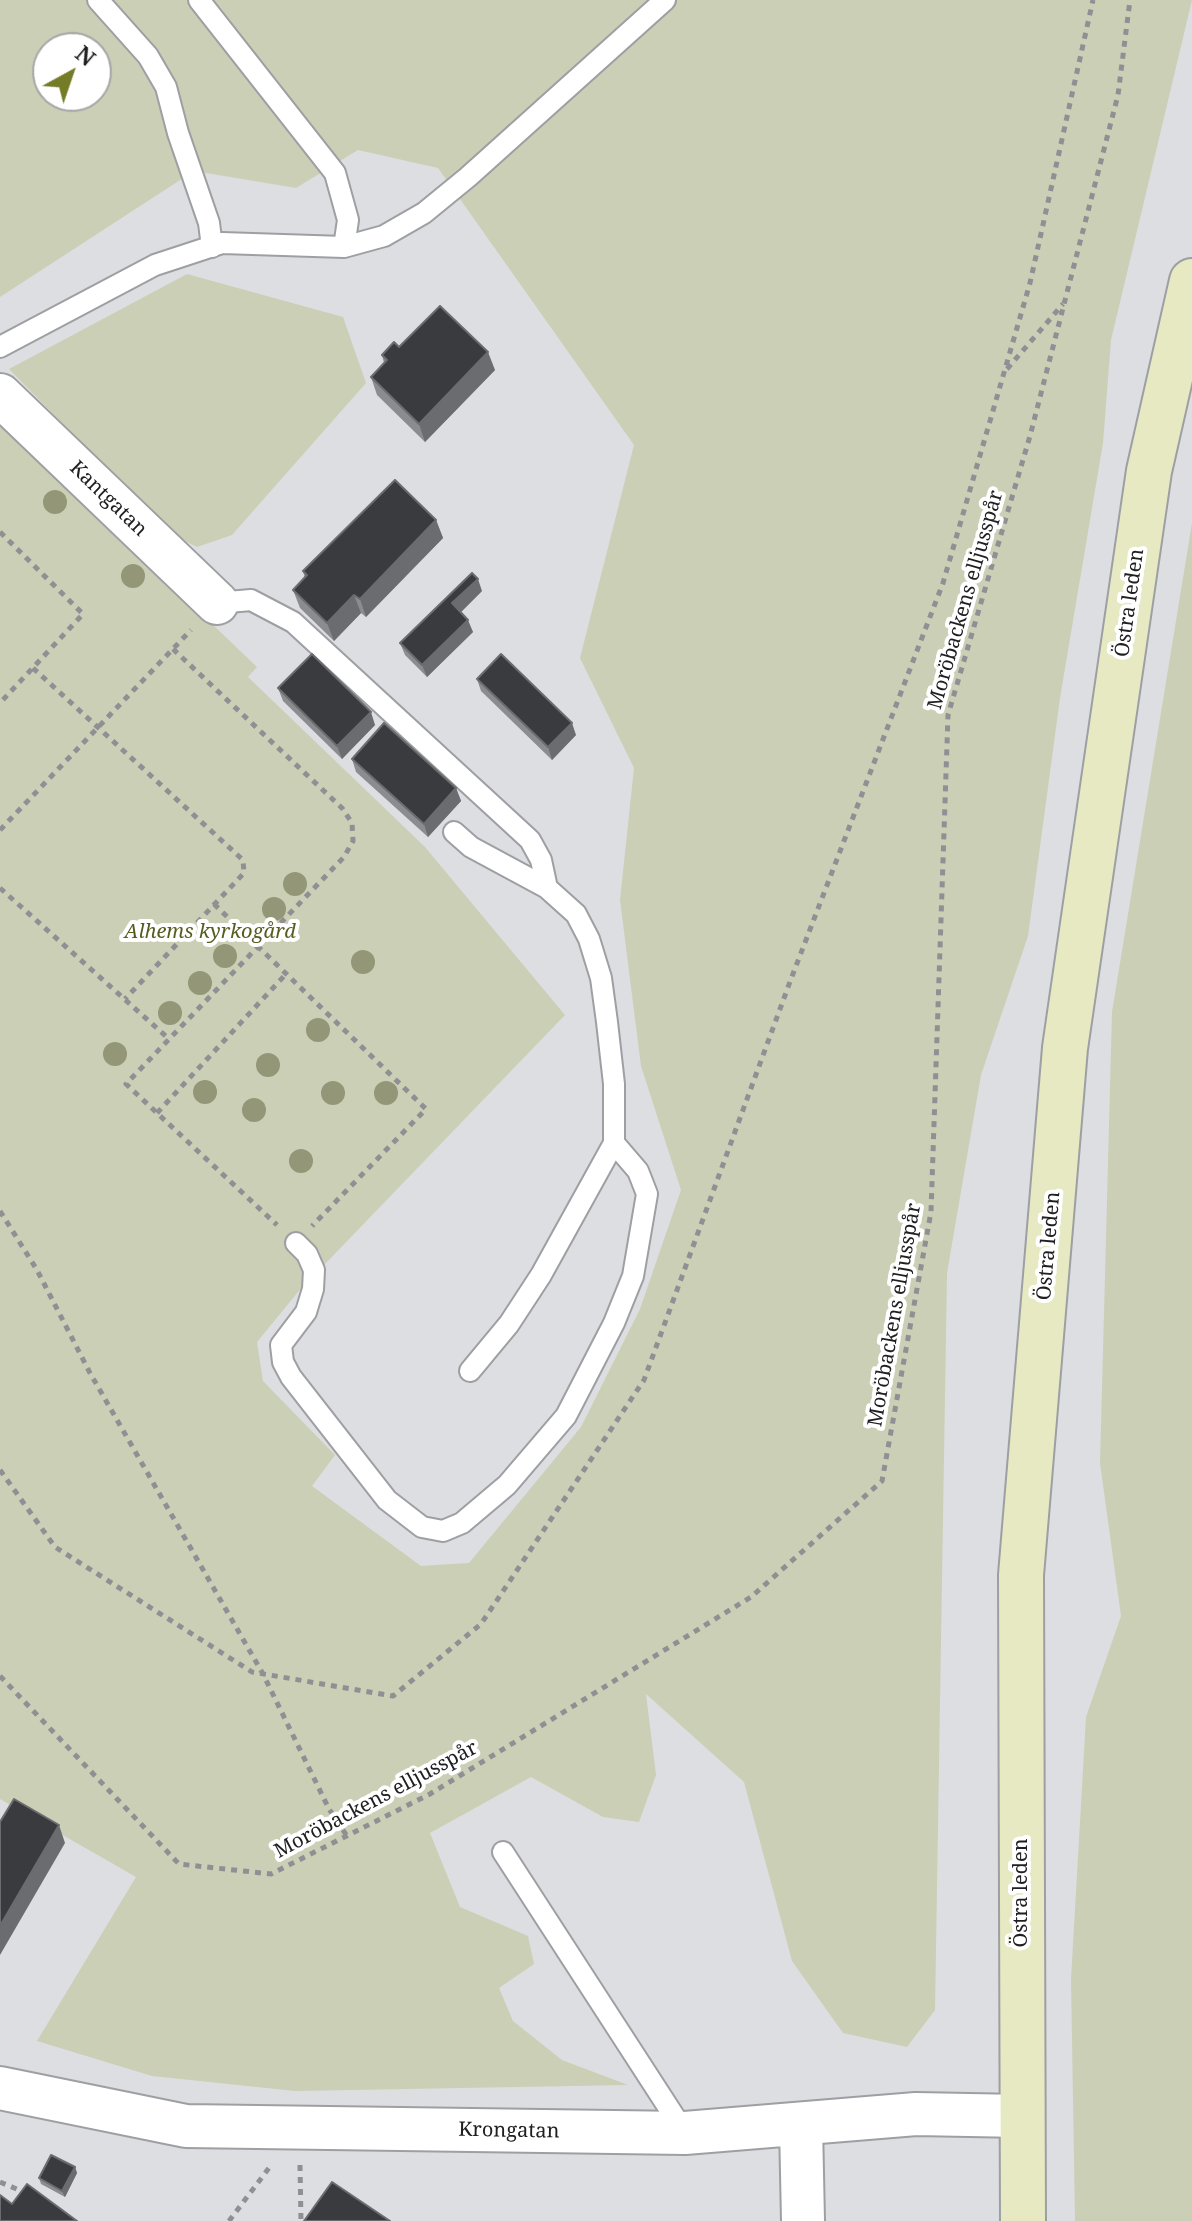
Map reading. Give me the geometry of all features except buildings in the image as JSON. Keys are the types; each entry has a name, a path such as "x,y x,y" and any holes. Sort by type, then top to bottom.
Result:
{"street":[{"name":"Östra leden","path":"1023,2221 1021,1575 1065,1048 1149,471 1192,281"},
{"name":"Kantgatan","path":"0,395 217,603"},
{"name":"Krongatan","path":"0,2088 186,2126 685,2133 916,2114 1022,2116"},
{"path":"801,2125 803,2221"}],"lane":[{"path":"98,0 148,56 166,87 178,133 209,223 212,247"},
{"path":"199,0 335,173 348,220 344,247"},
{"path":"0,347 155,265 222,243 344,247 384,236 424,213 665,0"},
{"path":"217,603 251,600 293,622 530,840 541,860 547,888"},
{"path":"454,832 471,847 547,888 576,914 589,939 601,978 614,1084 614,1143 541,1275 509,1324 470,1371"},
{"path":"296,1243 307,1254 314,1270 313,1289 306,1312 281,1345 287,1369 387,1500 422,1527 443,1531 462,1523 482,1508 544,1443 566,1416 614,1323 633,1276 647,1194 638,1171 614,1143"},
{"path":"503,1852 685,2133"}],"path":[{"path":"1064,302 1004,373 1030,283 1093,0"},
{"name":"Moröbackens elljusspår","path":"0,1676 179,1864 271,1874 430,1794 751,1597 882,1481 931,1212 948,715 1030,436 1118,95 1130,0"},
{"path":"0,532 83,614 0,703"},
{"path":"0,830 217,603"},
{"path":"173,649 342,808 352,823 353,841 344,857 257,947 126,1084 296,1243 426,1109 257,947 214,904"},
{"path":"33,668 243,860 244,873 125,999"},
{"path":"0,888 169,1039"},
{"path":"157,1113 286,974"},
{"path":"0,1211 37,1270 90,1373 263,1674 329,1809 347,1836"},
{"path":"229,2221 300,2128"},
{"path":"300,2128 301,2221"},
{"path":"0,2182 37,2200"}],"green space":[{"name":"Alhems kyrkogård","path":"0,0 1192,0 1111,340 1103,443 1060,698 1028,936 981,1075 947,1273 935,2010 907,2047 843,2033 792,1961 744,1782 646,1694 656,1775 639,1822 603,1817 531,1777 430,1833 460,1907 528,1936 534,1964 499,1988 513,2021 562,2060 628,2085 295,2091 152,2076 37,2041 136,1877 0,1799 0,421 257,667 248,677 425,847 565,1015 298,1292 257,1342 263,1381 335,1455 312,1486 421,1566 469,1563 581,1427 640,1309 681,1190 641,1066 620,900 634,768 580,658 634,445 438,168 358,150 296,188 194,171 0,297"},
{"path":"187,274 343,317 366,383 232,535 197,547 171,534 9,369"},
{"path":"1192,523 1192,2221 1075,2221 1071,1979 1086,1717 1121,1616 1100,1463 1112,1012"}]}
